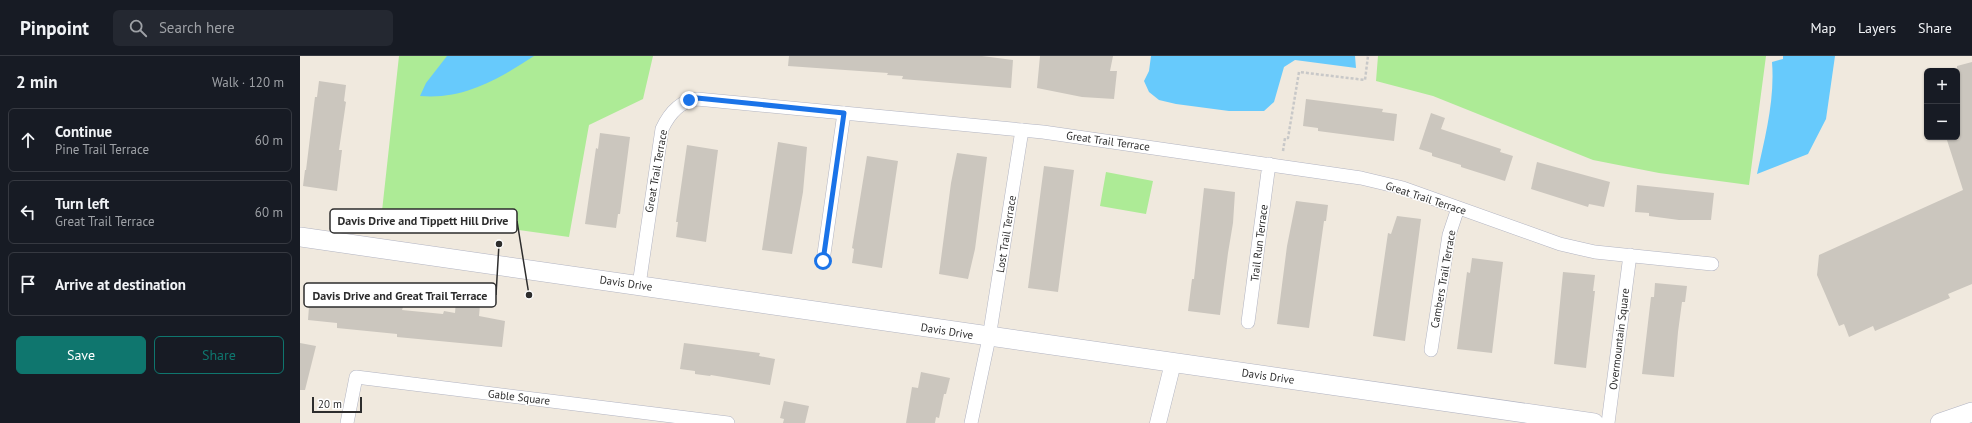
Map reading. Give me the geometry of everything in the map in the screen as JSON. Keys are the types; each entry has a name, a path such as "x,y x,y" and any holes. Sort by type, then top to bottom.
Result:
{"main road":[{"name":"Davis Drive","path":"300,237 639,285 989,338 1594,423"},
{"path":"1940,423 1972,412"}],"street":[{"name":"Great Trail Terrace","path":"639,285 662,129 672,113 689,100 697,98 1022,130 1360,178 1403,188 1560,244 1595,252 1712,264"},
{"path":"823,261 844,113"},
{"name":"Lost Trail Terrace","path":"971,423 989,338 1022,130"},
{"name":"Trail Run Terrace","path":"1248,322 1274,165"},
{"name":"Cambers Trail Terrace","path":"1431,350 1449,235 1458,208"},
{"name":"Overmountain Square","path":"1608,423 1630,255"},
{"path":"1158,423 1173,363"},
{"name":"Gable Square","path":"347,423 356,377 728,423"}],"path":[{"path":"1274,165 1285,138 1288,138 1299,72 1365,80 1368,56"}],"green space":[{"path":"399,56 653,56 643,99 589,125 569,237 382,211"},
{"path":"1378,56 1766,56 1749,185 1659,173 1593,160 1433,96 1376,81"},
{"path":"1106,172 1153,181 1146,214 1100,206"}],"water":[{"path":"447,56 534,56 508,73 466,91 451,95 420,96 426,83"},
{"path":"1151,56 1355,56 1356,68 1295,60 1284,67 1274,102 1264,111 1229,111 1176,104 1159,100 1149,92 1144,81 1149,71"},
{"path":"1783,56 1835,56 1826,119 1808,154 1757,174 1771,104 1773,76 1772,62 1783,59"}],"building":[{"path":"789,56 982,56 1013,60 1011,88 902,79 903,76 887,75 888,73 788,66"},
{"path":"1040,56 1113,56 1110,71 1117,71 1114,99 1082,97 1037,88"},
{"path":"1972,62 1972,284 1948,294 1950,298 1875,331 1873,326 1849,337 1844,324 1839,326 1817,275 1819,255 1963,190 1947,140 1960,140 1960,68 1957,68 1957,66"},
{"path":"319,81 346,85 344,101 346,102 339,150 342,150 337,191 303,186 315,97 317,97"},
{"path":"1306,99 1383,109 1382,112 1397,114 1394,141 1318,131 1318,128 1303,126"},
{"path":"1431,113 1445,118 1441,129 1501,149 1500,152 1513,156 1505,181 1461,167 1461,165 1432,156 1432,153 1419,149"},
{"path":"600,133 630,137 620,214 618,214 616,228 585,224 596,148 598,149"},
{"path":"778,142 807,147 803,192 792,254 762,250"},
{"path":"687,145 718,150 706,242 676,237 678,222 676,222"},
{"path":"957,153 987,157 975,249 968,279 939,274 951,183"},
{"path":"867,156 898,161 882,268 852,263 854,249 852,248"},
{"path":"1537,162 1610,182 1604,207 1589,204 1588,207 1531,189"},
{"path":"1044,166 1074,170 1058,292 1028,288"},
{"path":"1637,185 1714,193 1711,220 1679,220 1649,216 1649,213 1635,212"},
{"path":"1204,188 1235,192 1233,223 1220,315 1188,311 1192,279 1194,279"},
{"path":"1296,201 1328,205 1326,221 1324,221 1309,328 1277,324 1287,246"},
{"path":"1397,216 1421,219 1405,341 1373,336 1388,233 1391,234"},
{"path":"1472,258 1503,262 1492,353 1457,349 1467,272 1470,273"},
{"path":"1563,272 1595,275 1593,291 1595,291 1586,368 1554,364"},
{"path":"1655,283 1687,286 1685,302 1682,302 1674,377 1642,374 1651,297 1654,297"},
{"path":"310,293 326,295 326,297 342,300 372,303 372,305 403,307 402,310 443,314 444,311 455,313 456,301 480,305 479,316 505,321 502,347 397,337 397,334 337,328 337,323 308,320"},
{"path":"300,343 316,346 305,390 300,390"},
{"path":"684,343 760,353 759,356 775,359 770,385 711,375 695,374 695,371 680,369"},
{"path":"921,372 950,378 946,394 944,394 939,418 936,417 935,423 906,423 912,387 918,388"},
{"path":"784,401 809,406 805,423 783,423 784,419 780,418"}],"place":[{"name":"Davis Drive and Great Trail Terrace","path":"499,244"},
{"name":"Davis Drive and Tippett Hill Drive","path":"529,295"}],"route":[{"path":"689,100 697,98 844,113 823,261"}]}
